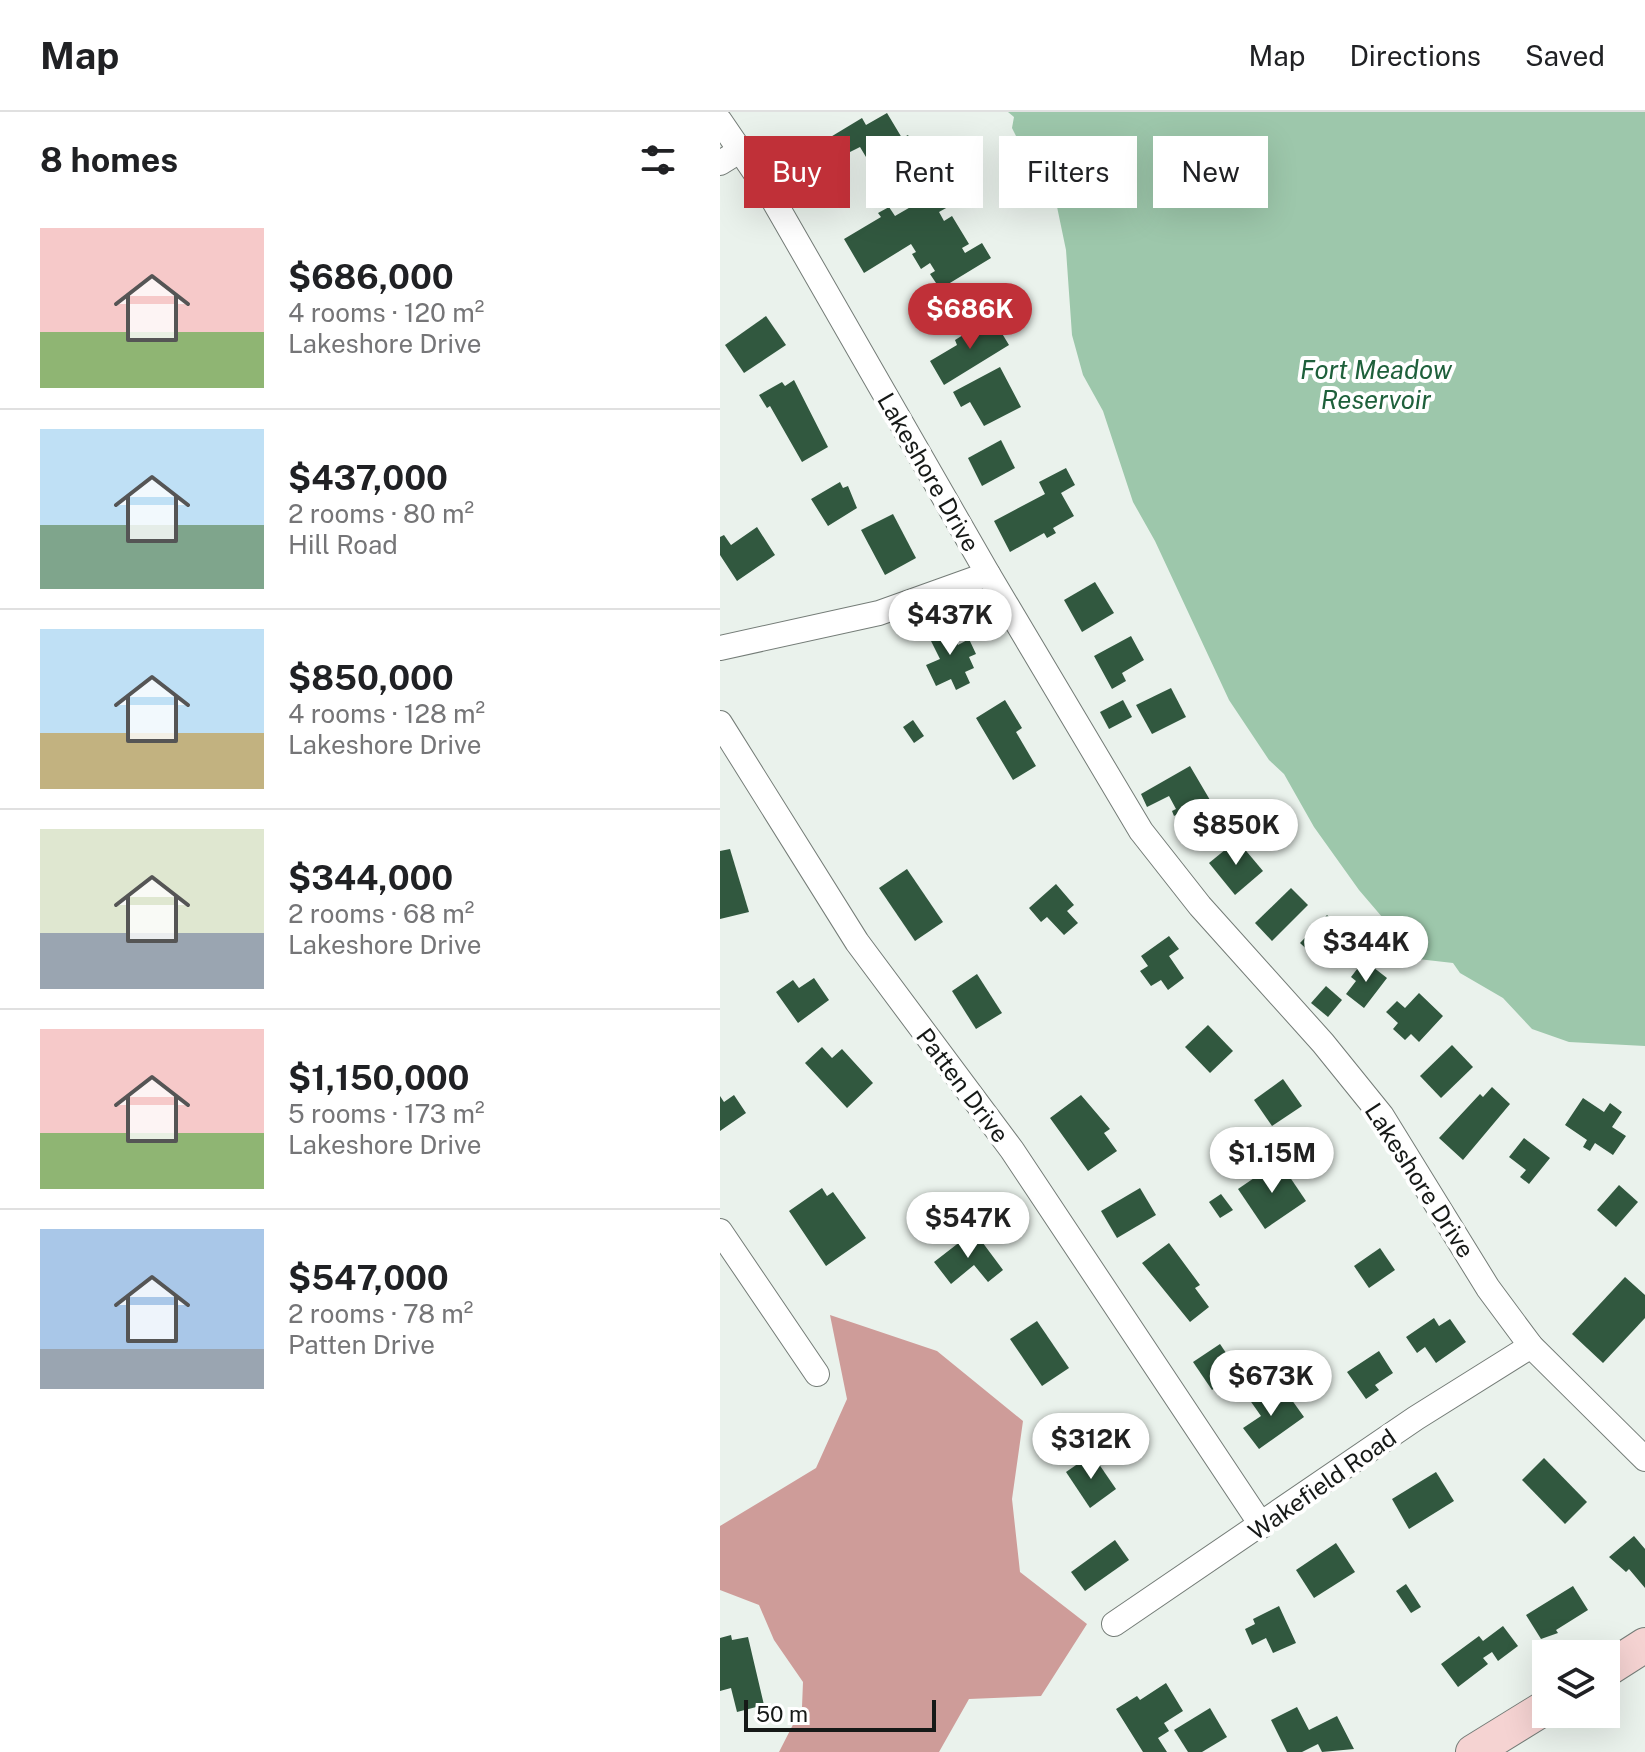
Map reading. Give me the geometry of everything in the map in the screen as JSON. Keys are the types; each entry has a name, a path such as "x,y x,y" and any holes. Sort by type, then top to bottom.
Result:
{"street":[{"name":"Lakeshore Drive","path":"720,121 741,150 1141,831 1200,906 1323,1043 1382,1116 1488,1288 1531,1346 1645,1459"},
{"path":"720,163 741,150"},
{"path":"720,648 879,613 988,574"},
{"name":"Patten Drive","path":"720,723 857,942 1012,1150 1262,1526"},
{"path":"720,1231 817,1374"},
{"name":"Wakefield Road","path":"1114,1624 1262,1526 1416,1418 1531,1346"},
{"path":"1620,1661 1645,1645"},
{"path":"1473,1752 1532,1716"}],"shaded area":[{"path":"830,1315 937,1351 1023,1421 1012,1499 1020,1572 1087,1624 1041,1696 969,1699 939,1752 779,1752 802,1707 803,1682 774,1640 759,1605 720,1590 720,1526 816,1468 847,1399"}],"water":[{"name":"Fort Meadow Reservoir","path":"1008,112 1645,112 1645,1046 1569,1042 1532,1029 1503,998 1460,973 1453,963 1418,959 1359,890 1314,827 1284,774 1269,760 1229,700 1155,541 1133,502 1103,411 1083,375 1072,335 1066,250 1057,208 1137,208 1137,136 1016,136 1012,128 1014,117"}],"building":[{"path":"887,113 901,136 866,136 866,157 860,147 850,152 850,136 832,136 862,118 866,125"},
{"path":"887,208 895,216 909,208 946,208 939,212 944,221 952,216 969,244 962,248 965,253 982,243 991,258 940,289 930,274 935,271 930,263 921,269 912,254 916,252 911,244 864,273 844,239 881,217 878,213"},
{"path":"766,316 786,345 744,373 725,345"},
{"path":"992,317 1009,345 944,385 930,361 957,345 955,340"},
{"path":"1000,367 1021,407 984,426 970,402 961,407 953,392"},
{"path":"794,380 828,447 802,462 770,406 767,408 759,395 782,382 785,386"},
{"path":"1001,440 1015,468 982,486 968,458"},
{"path":"1066,468 1075,485 1061,493 1074,516 1053,528 1056,533 1047,538 1044,533 1010,552 994,521 1045,494 1039,482"},
{"path":"840,482 843,488 848,486 857,508 828,526 811,499"},
{"path":"893,514 916,558 885,575 861,530"},
{"path":"757,527 775,555 737,581 720,555 720,537 724,535 731,545"},
{"path":"1095,582 1114,613 1082,632 1064,600"},
{"path":"947,621 958,645 969,639 976,654 969,657 974,668 965,672 970,683 956,690 951,679 936,686 926,665 940,659 926,631"},
{"path":"1131,636 1144,660 1122,673 1126,681 1112,689 1094,656"},
{"path":"1171,688 1186,717 1152,734 1136,705"},
{"path":"1005,700 1022,728 1016,732 1036,766 1013,780 976,718"},
{"path":"1123,700 1132,717 1109,729 1100,712"},
{"path":"913,720 924,736 914,743 903,727"},
{"path":"1190,766 1220,817 1192,834 1180,813 1174,816 1172,811 1176,809 1169,796 1147,807 1141,794"},
{"path":"1237,840 1263,871 1235,895 1209,863"},
{"path":"730,849 749,912 720,919 720,851"},
{"path":"907,869 943,922 915,941 879,888"},
{"path":"1056,884 1074,905 1067,911 1078,923 1064,935 1047,917 1041,922 1029,908"},
{"path":"1291,888 1308,905 1272,941 1255,923"},
{"path":"1327,915 1341,928 1335,934 1347,945 1326,967 1300,943"},
{"path":"1169,936 1179,949 1169,956 1184,978 1168,990 1161,980 1151,986 1140,971 1148,966 1141,956"},
{"path":"1364,960 1387,978 1364,1008 1346,994 1356,981 1351,977"},
{"path":"977,974 1002,1013 976,1029 952,991"},
{"path":"814,978 829,1000 798,1023 776,992 793,980 799,988"},
{"path":"1326,986 1342,1000 1328,1017 1311,1003"},
{"path":"1419,993 1443,1016 1419,1042 1411,1034 1405,1040 1393,1029 1398,1023 1386,1012 1397,1001 1405,1008"},
{"path":"1208,1025 1233,1051 1210,1073 1185,1047"},
{"path":"1452,1045 1473,1067 1441,1098 1420,1076"},
{"path":"822,1047 832,1058 842,1049 873,1083 847,1108 805,1063"},
{"path":"1283,1079 1302,1106 1272,1126 1254,1100"},
{"path":"1492,1087 1510,1104 1463,1160 1439,1138 1480,1094 1483,1097"},
{"path":"734,1095 746,1113 720,1131 720,1096 724,1102"},
{"path":"1081,1095 1110,1129 1104,1133 1117,1151 1088,1171 1050,1118"},
{"path":"1583,1098 1604,1112 1610,1103 1622,1112 1612,1127 1626,1136 1613,1155 1595,1143 1590,1151 1583,1147 1587,1140 1565,1125"},
{"path":"1524,1138 1550,1158 1529,1184 1520,1177 1526,1170 1509,1157"},
{"path":"1279,1161 1306,1201 1265,1229 1238,1189"},
{"path":"1619,1185 1638,1202 1616,1227 1597,1210"},
{"path":"822,1188 827,1196 833,1192 866,1238 826,1266 789,1211"},
{"path":"1140,1188 1156,1215 1117,1238 1101,1211"},
{"path":"1221,1194 1233,1210 1220,1218 1209,1202"},
{"path":"974,1231 1003,1270 988,1282 974,1265 951,1284 934,1262"},
{"path":"1169,1243 1200,1285 1195,1288 1209,1307 1190,1322 1142,1263"},
{"path":"1380,1248 1395,1270 1369,1288 1354,1266"},
{"path":"1625,1277 1645,1295 1645,1318 1603,1363 1572,1334"},
{"path":"1434,1318 1439,1326 1450,1319 1466,1342 1436,1363 1425,1347 1417,1353 1406,1337"},
{"path":"1037,1321 1069,1368 1042,1386 1010,1339"},
{"path":"1220,1344 1239,1372 1212,1390 1193,1362"},
{"path":"1379,1351 1393,1373 1375,1385 1379,1390 1366,1399 1347,1372"},
{"path":"1263,1388 1276,1406 1289,1396 1304,1417 1259,1449 1243,1428 1261,1416 1249,1399"},
{"path":"1092,1454 1116,1489 1090,1508 1066,1472"},
{"path":"1544,1458 1587,1502 1565,1524 1522,1480"},
{"path":"1436,1472 1454,1501 1409,1529 1392,1499"},
{"path":"1634,1536 1645,1549 1645,1588 1629,1569 1626,1572 1609,1557"},
{"path":"1115,1540 1129,1560 1085,1591 1071,1572"},
{"path":"1336,1543 1355,1572 1314,1598 1296,1570"},
{"path":"1406,1584 1421,1607 1411,1613 1396,1591"},
{"path":"1573,1586 1588,1610 1556,1630 1558,1633 1541,1639 1526,1615"},
{"path":"1279,1606 1296,1643 1273,1653 1266,1638 1252,1645 1245,1629 1255,1624 1253,1619"},
{"path":"1503,1626 1518,1646 1498,1661 1492,1652 1483,1658 1488,1664 1458,1687 1441,1664 1479,1636 1483,1641"},
{"path":"731,1635 732,1640 748,1637 764,1705 737,1712 731,1688 720,1691 720,1638"},
{"path":"1166,1683 1183,1711 1164,1723 1169,1731 1158,1738 1167,1752 1143,1752 1116,1709 1137,1696 1140,1700"},
{"path":"1297,1707 1309,1730 1337,1716 1354,1749 1322,1752 1318,1744 1302,1752 1287,1752 1271,1720"},
{"path":"1210,1708 1227,1737 1202,1752 1188,1752 1174,1730"}]}
